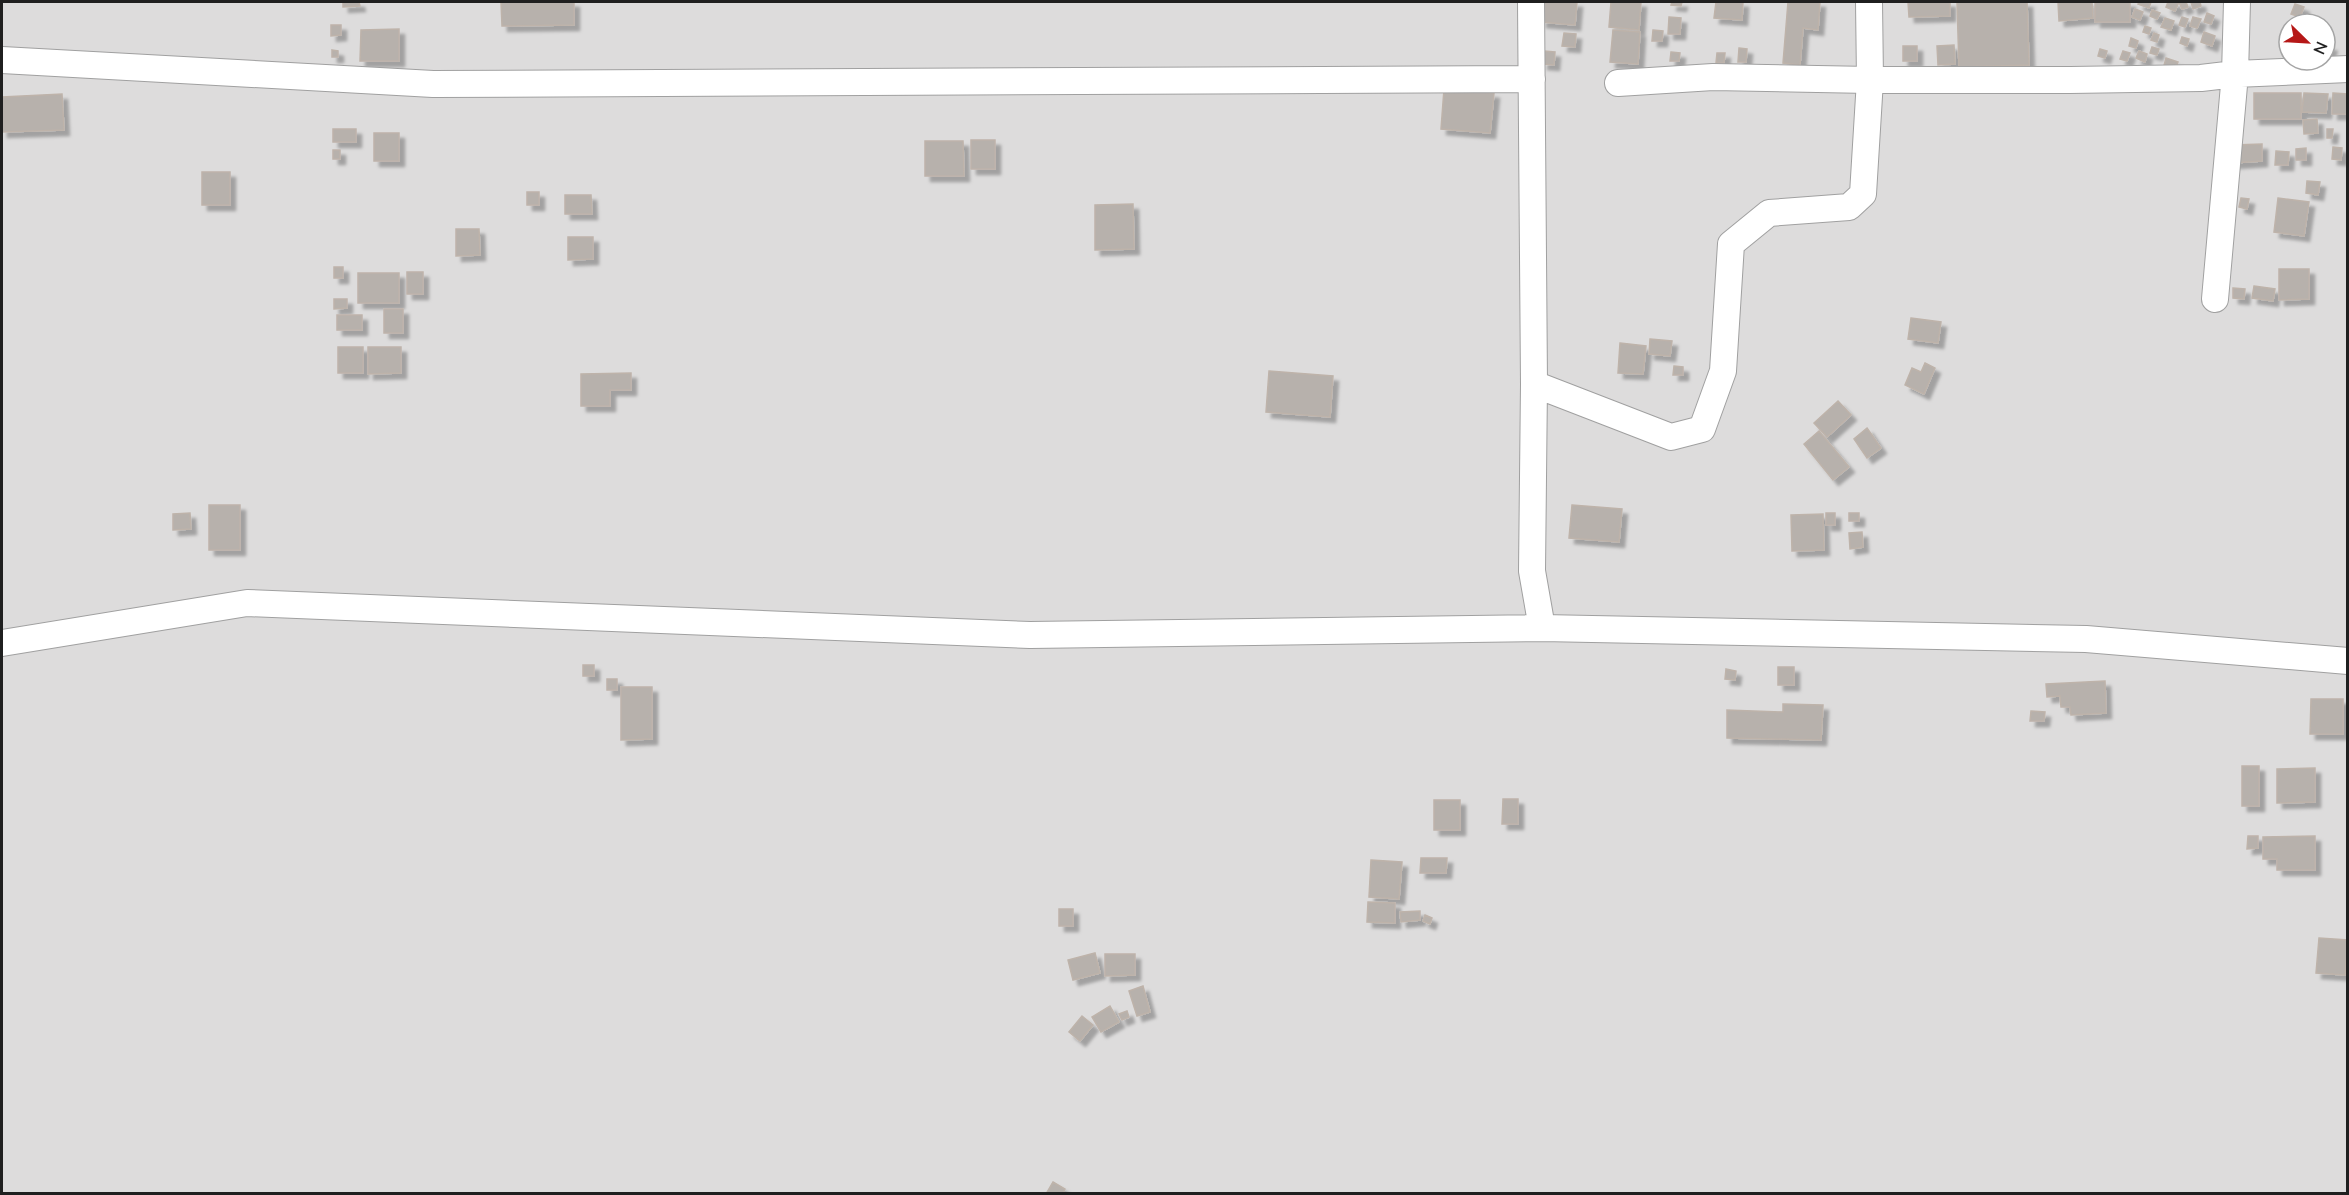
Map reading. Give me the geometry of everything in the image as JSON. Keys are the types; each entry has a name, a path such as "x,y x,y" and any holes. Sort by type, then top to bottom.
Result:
{"street":[{"path":"1531,2 1534,384 1532,572 1542,628"},
{"path":"1534,384 1671,437 1702,429 1724,371 1731,244 1769,213 1849,207 1863,194 1870,80 1869,2"},
{"path":"2215,299 2235,74 2237,2"},
{"path":"2,60 433,84 1532,79"},
{"path":"1618,83 1713,77 1870,80 2177,79 2348,69"},
{"path":"2,643 247,603 1030,635 1542,628 2086,639 2348,661"}],"shaded area":[{"path":"2,2 2347,2 2347,1193 2,1193"}],"building":[{"path":"343,2 359,2 360,6 343,7"},
{"path":"501,2 574,2 574,25 502,26"},
{"path":"1542,2 1577,2 1575,25 1541,22"},
{"path":"1611,2 1641,2 1639,30 1609,27"},
{"path":"1672,2 1682,2 1681,6 1671,5"},
{"path":"1716,2 1743,2 1742,20 1714,18"},
{"path":"1788,2 1820,2 1818,30 1803,28 1800,65 1783,63"},
{"path":"1908,2 1950,2 1950,16 1909,17"},
{"path":"1957,2 2027,2 2029,65 1959,67"},
{"path":"2058,2 2092,2 2093,18 2059,21"},
{"path":"2095,2 2130,2 2130,22 2095,22"},
{"path":"2139,2 2151,2 2149,8 2138,4"},
{"path":"2168,2 2179,2 2175,11 2166,7"},
{"path":"2179,2 2186,2 2188,7 2182,9"},
{"path":"2191,2 2200,2 2201,6 2193,9"},
{"path":"2295,4 2304,7 2302,12 2292,12"},
{"path":"2135,9 2143,12 2140,20 2132,17"},
{"path":"2152,10 2160,13 2157,19 2150,16"},
{"path":"2207,13 2214,16 2211,24 2204,22"},
{"path":"1669,17 1681,18 1680,34 1668,34"},
{"path":"2182,17 2188,19 2185,27 2179,25"},
{"path":"2193,17 2201,19 2197,28 2190,26"},
{"path":"2165,18 2174,21 2171,30 2161,27"},
{"path":"331,25 341,25 341,35 331,36"},
{"path":"2145,26 2151,28 2149,34 2143,32"},
{"path":"399,29 399,61 360,61 361,30"},
{"path":"1613,30 1640,32 1638,64 1610,62"},
{"path":"1653,30 1663,31 1662,41 1652,41"},
{"path":"2204,32 2215,36 2212,46 2201,42"},
{"path":"1564,33 1576,34 1575,47 1562,46"},
{"path":"2154,33 2159,35 2157,42 2151,40"},
{"path":"2182,37 2189,39 2187,46 2180,43"},
{"path":"2131,38 2138,41 2136,48 2129,46"},
{"path":"1954,45 1955,64 1938,65 1937,46"},
{"path":"1903,46 1917,46 1917,61 1903,61"},
{"path":"2152,47 2159,49 2157,55 2150,53"},
{"path":"1739,48 1747,49 1746,62 1738,62"},
{"path":"2100,49 2107,51 2105,58 2098,56"},
{"path":"332,50 338,51 338,57 332,57"},
{"path":"1544,51 1555,52 1554,65 1542,64"},
{"path":"2123,51 2130,53 2127,61 2120,59"},
{"path":"2139,51 2147,54 2145,62 2136,58"},
{"path":"1671,52 1680,53 1679,61 1670,61"},
{"path":"1717,53 1725,53 1724,63 1716,63"},
{"path":"2166,58 2178,62 2174,73 2163,69"},
{"path":"1444,89 1494,93 1490,133 1441,129"},
{"path":"2254,93 2301,93 2301,119 2254,119"},
{"path":"2304,93 2328,94 2326,113 2302,112"},
{"path":"2333,93 2348,94 2348,114 2332,114"},
{"path":"62,94 64,130 2,132 2,97"},
{"path":"2317,119 2318,133 2304,134 2303,120"},
{"path":"333,129 356,129 356,142 333,142"},
{"path":"2327,129 2333,129 2332,138 2327,138"},
{"path":"374,133 399,133 399,161 374,161"},
{"path":"971,140 995,140 995,169 971,169"},
{"path":"925,141 963,141 964,176 925,176"},
{"path":"2262,144 2262,161 2233,163 2233,145"},
{"path":"2333,147 2342,148 2341,160 2332,159"},
{"path":"2306,148 2306,160 2296,160 2296,149"},
{"path":"333,150 340,150 340,159 333,159"},
{"path":"2276,151 2289,152 2288,165 2275,165"},
{"path":"202,172 230,172 230,205 202,205"},
{"path":"2307,181 2320,182 2318,195 2306,193"},
{"path":"527,192 539,192 539,205 527,205"},
{"path":"565,195 591,195 592,214 565,214"},
{"path":"2241,198 2249,199 2247,209 2239,207"},
{"path":"2278,198 2309,202 2304,236 2274,232"},
{"path":"1133,204 1134,249 1095,250 1095,205"},
{"path":"456,229 479,229 480,255 456,256"},
{"path":"568,237 593,237 593,259 568,260"},
{"path":"334,267 343,267 343,278 334,278"},
{"path":"2279,269 2309,269 2309,299 2279,300"},
{"path":"407,272 423,272 423,294 407,294"},
{"path":"358,273 399,273 399,303 358,303"},
{"path":"2254,286 2275,289 2273,301 2252,298"},
{"path":"2233,288 2245,289 2244,299 2233,298"},
{"path":"334,299 347,299 347,308 334,309"},
{"path":"384,309 403,309 403,333 384,333"},
{"path":"337,315 362,315 362,330 337,330"},
{"path":"1911,318 1941,322 1938,343 1908,339"},
{"path":"1650,339 1672,341 1670,356 1649,354"},
{"path":"1620,343 1646,346 1643,374 1618,373"},
{"path":"338,347 363,347 363,373 338,373"},
{"path":"368,347 401,347 401,373 368,374"},
{"path":"1925,363 1935,368 1924,394 1905,385 1912,368 1921,372"},
{"path":"1674,366 1683,367 1683,375 1673,375"},
{"path":"1269,371 1333,376 1330,417 1266,412"},
{"path":"631,373 631,390 610,390 610,406 581,406 581,374"},
{"path":"1838,401 1851,415 1827,437 1814,423"},
{"path":"1867,428 1881,448 1867,458 1854,439"},
{"path":"1819,431 1849,467 1833,480 1804,444"},
{"path":"209,505 240,505 240,550 209,550"},
{"path":"1572,505 1622,509 1619,542 1569,538"},
{"path":"190,513 191,529 173,530 173,514"},
{"path":"1826,513 1835,513 1835,525 1826,525"},
{"path":"1849,513 1859,513 1859,521 1849,521"},
{"path":"1823,514 1824,550 1792,551 1791,515"},
{"path":"1862,532 1863,547 1850,549 1849,533"},
{"path":"583,665 594,665 594,676 583,676"},
{"path":"1778,667 1794,667 1794,685 1778,685"},
{"path":"1726,669 1736,671 1735,680 1725,679"},
{"path":"607,679 617,679 617,690 607,690"},
{"path":"2105,681 2106,713 2071,715 2070,707 2061,707 2060,696 2047,697 2046,684"},
{"path":"621,687 652,687 652,739 621,740"},
{"path":"2311,699 2343,699 2343,734 2310,734"},
{"path":"1783,704 1823,705 1821,740 1727,738 1727,710 1783,712"},
{"path":"2031,711 2045,712 2044,721 2030,721"},
{"path":"2242,766 2259,766 2259,806 2242,806"},
{"path":"2315,768 2315,802 2277,803 2277,769"},
{"path":"1503,799 1518,799 1518,824 1502,824"},
{"path":"1434,800 1460,800 1460,830 1434,830"},
{"path":"2248,836 2258,836 2258,848 2247,849"},
{"path":"2315,836 2315,870 2277,870 2277,859 2263,859 2263,837"},
{"path":"1421,858 1447,858 1446,873 1420,873"},
{"path":"1371,860 1402,862 1399,899 1369,897"},
{"path":"1368,902 1395,903 1395,923 1367,922"},
{"path":"1059,909 1073,909 1073,926 1059,926"},
{"path":"1420,911 1420,920 1401,922 1400,912"},
{"path":"1425,915 1432,918 1430,924 1423,921"},
{"path":"2319,938 2348,940 2345,975 2316,973"},
{"path":"1095,953 1100,973 1073,980 1068,960"},
{"path":"1105,954 1135,954 1135,975 1105,976"},
{"path":"1143,986 1150,1012 1137,1016 1129,991"},
{"path":"1110,1006 1119,1022 1101,1032 1092,1017"},
{"path":"1127,1011 1129,1017 1122,1020 1119,1014"},
{"path":"1082,1016 1093,1025 1080,1041 1069,1032"},
{"path":"1053,1182 1065,1189 1063,1194 1046,1194"}]}
